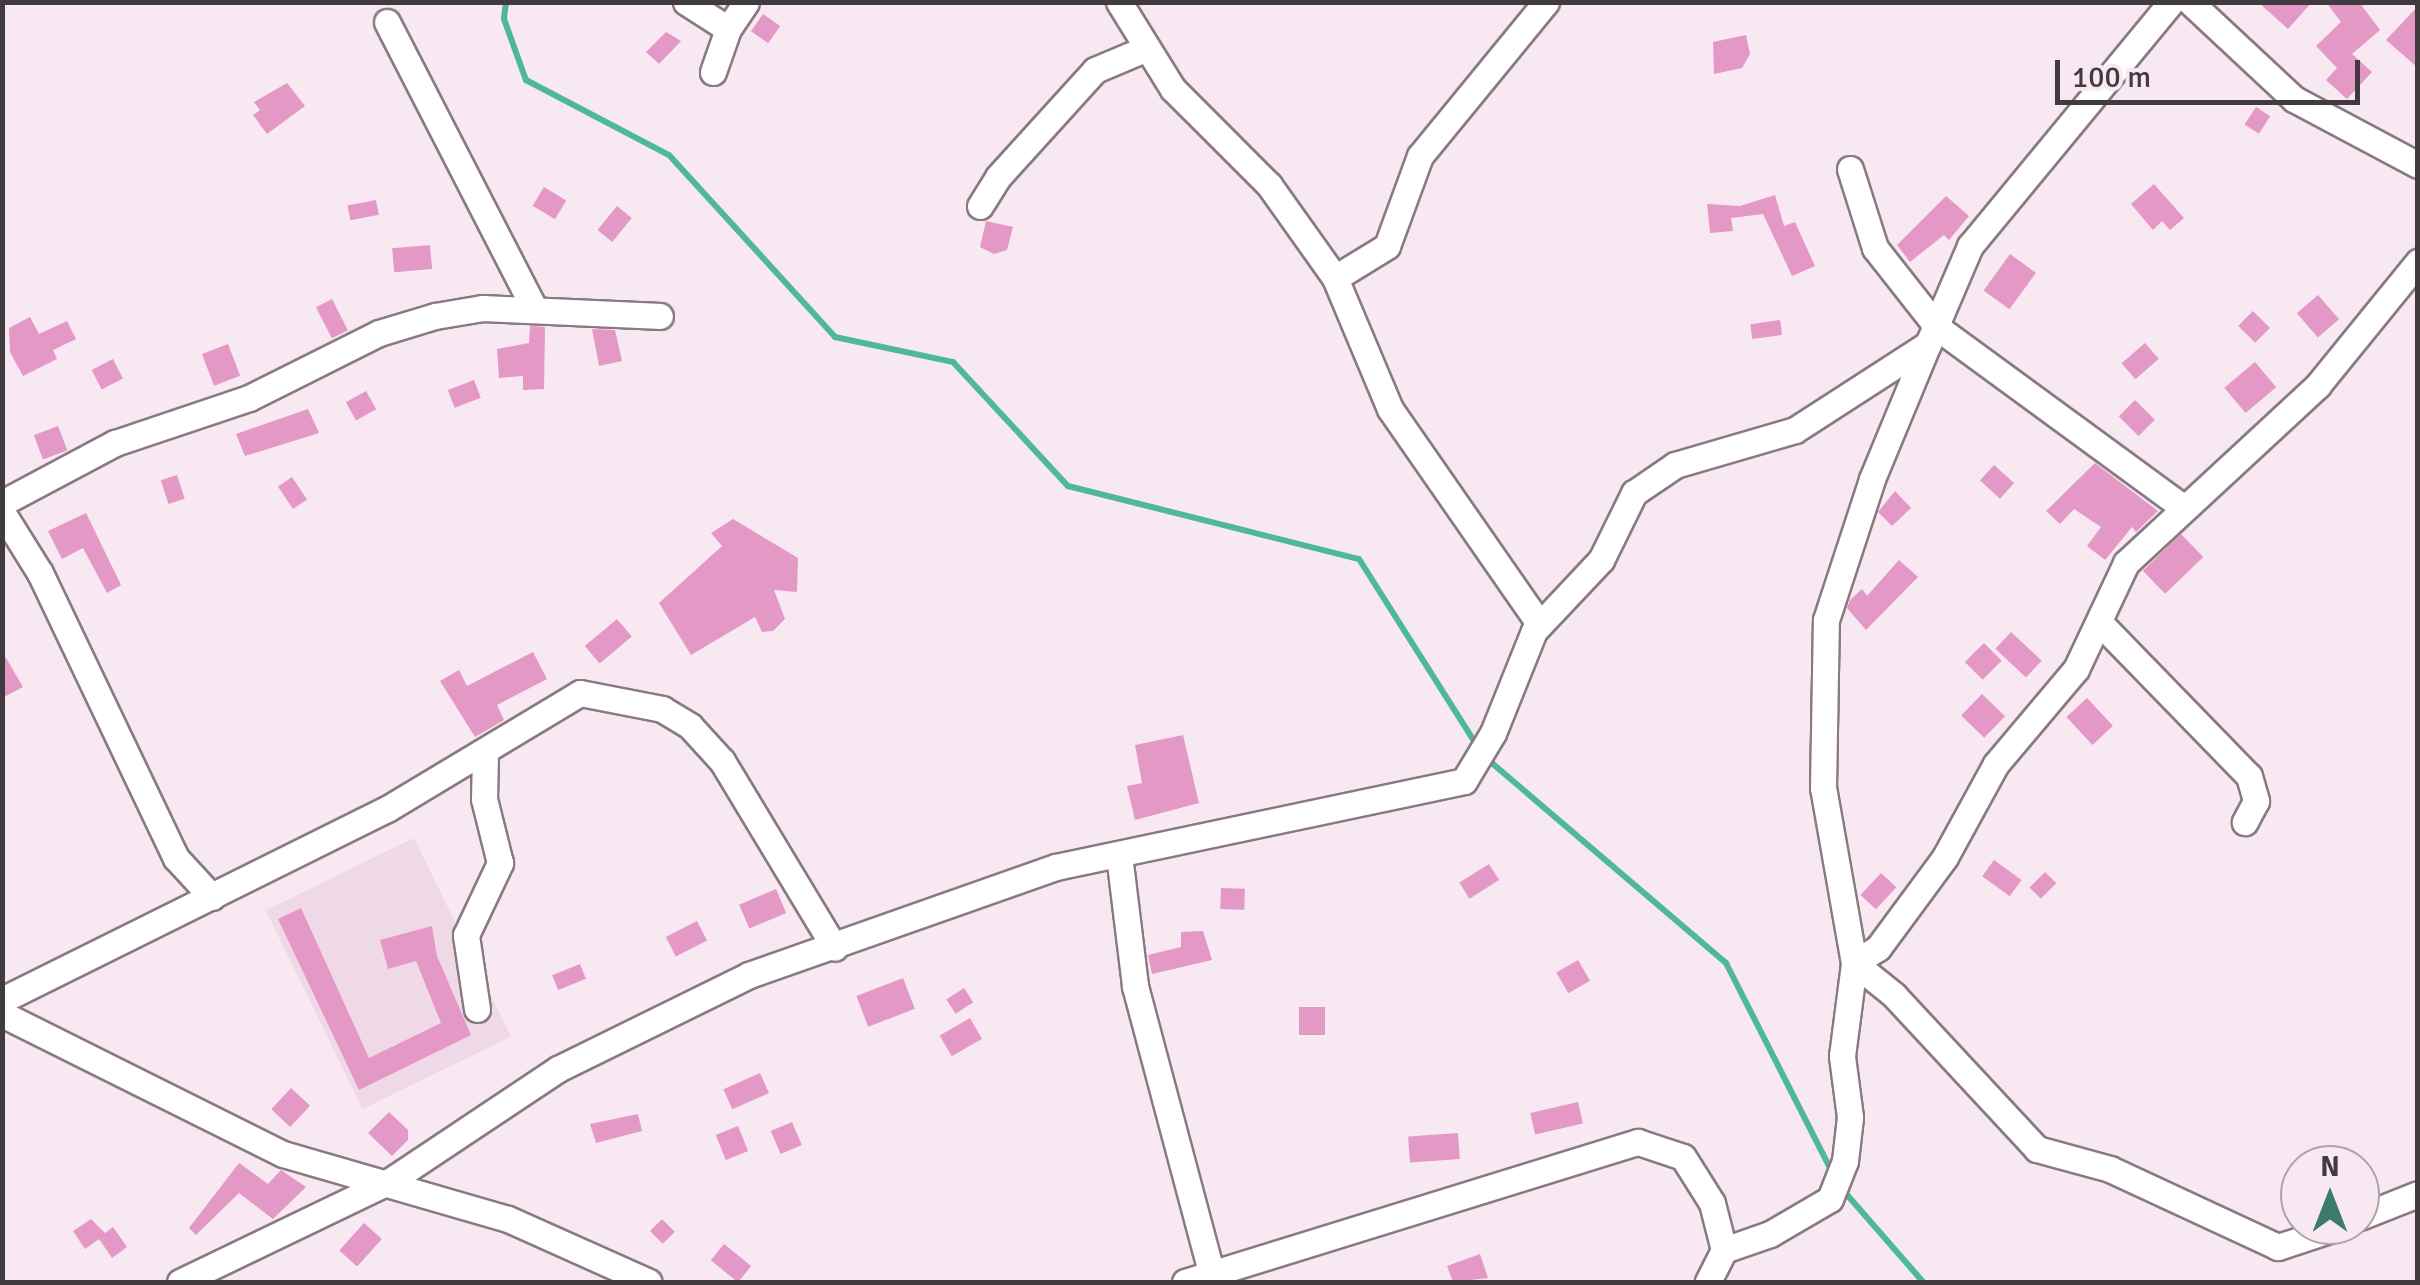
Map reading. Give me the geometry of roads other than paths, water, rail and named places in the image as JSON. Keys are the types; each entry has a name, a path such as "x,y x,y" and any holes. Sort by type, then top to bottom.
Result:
{"street":[{"path":"686,2 728,29"},
{"path":"714,72 728,29 746,2"},
{"path":"1120,2 1147,48 1194,112 1268,185 1334,278 1390,409 1539,623"},
{"path":"1334,278 1387,246 1420,156 1546,2"},
{"path":"1724,1250 1770,1234 1830,1198 1839,1186 1850,1138 1842,1056 1854,963 1823,788 1826,620 1872,479 1933,336 1941,302 1970,246 2170,2"},
{"path":"2190,2 2294,100 2418,165"},
{"path":"387,22 534,308"},
{"path":"980,206 998,177 1095,70 1147,48"},
{"path":"1850,170 1875,248 1933,336 2181,506"},
{"path":"1854,963 1878,948 1936,870 1996,764 2076,669 2126,563 2181,506 2318,385 2418,262"},
{"path":"2,503 115,443 249,398 379,333 467,311 534,308 660,316"},
{"path":"180,1282 390,1181 514,1096 609,1043 749,976 1030,875 1464,780 1493,733 1539,623 1588,577 1618,516 1650,477 1795,430 1933,336"},
{"path":"2,512 40,573 176,858 212,897"},
{"path":"2099,622 2249,776 2256,801 2245,822"},
{"path":"2,1000 212,897 484,755 580,693 662,709 690,726 722,762 835,948"},
{"path":"477,1010 466,936 500,863 484,800 484,755"},
{"path":"1119,855 1135,986 1212,1278"},
{"path":"1854,963 1894,995 2037,1150 2110,1169 2278,1247 2287,1245"},
{"path":"2,1014 284,1154 390,1181 556,1236 649,1282"},
{"path":"1184,1282 1212,1278 1638,1142 1683,1156 1712,1203 1724,1250 1708,1282"},
{"path":"2380,1209 2418,1194"}],"waterway":[{"path":"506,2 504,19 526,80 669,155 835,337 953,362 1068,486 1359,559 1476,744"},
{"path":"1486,758 1726,963 1833,1174"},
{"path":"1842,1189 1923,1282"}]}
